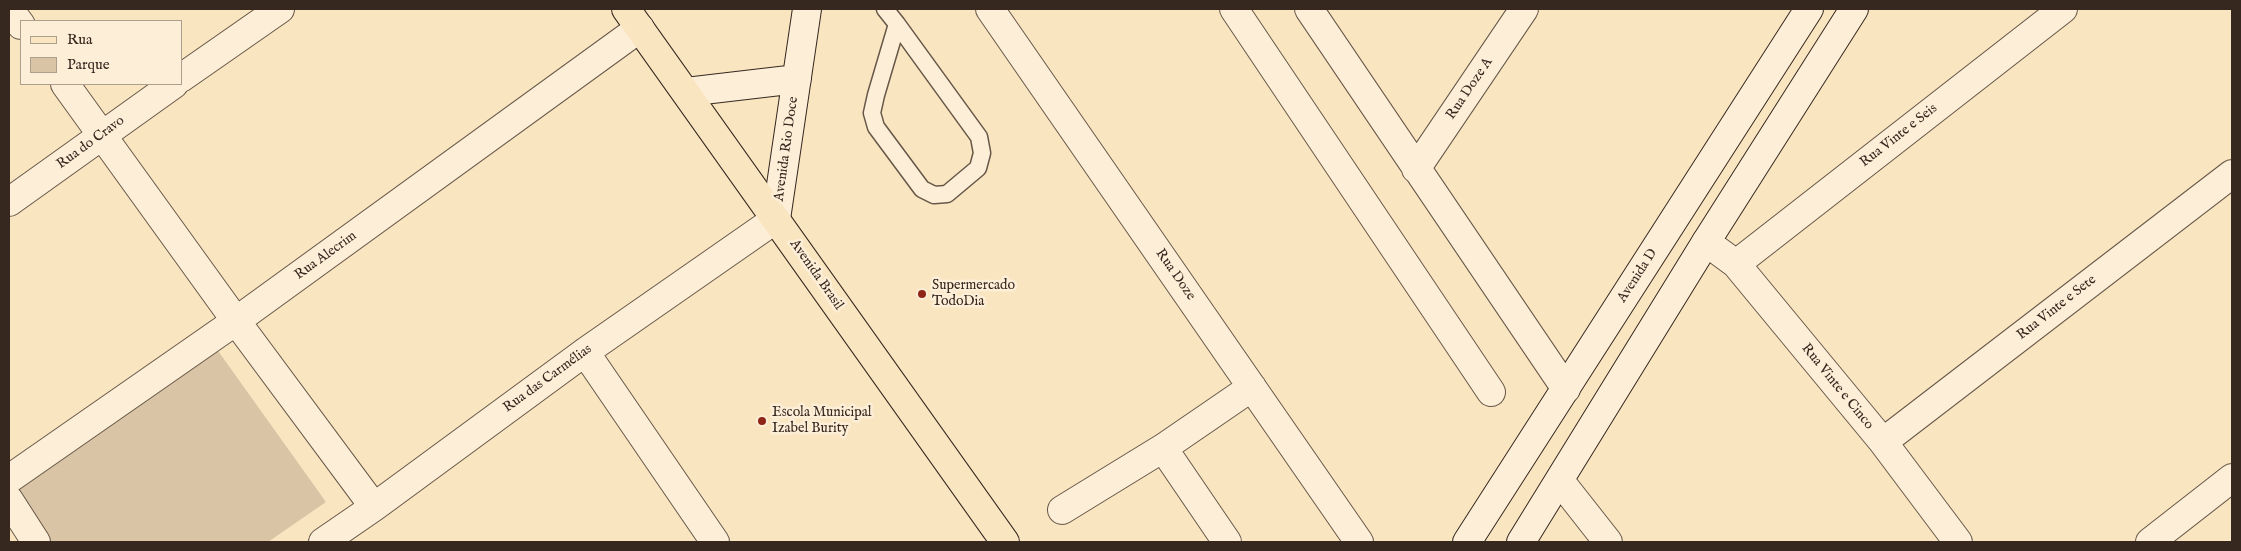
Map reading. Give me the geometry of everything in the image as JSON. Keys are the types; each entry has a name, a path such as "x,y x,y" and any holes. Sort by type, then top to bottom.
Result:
{"main road":[{"name":"Avenida Brasil","path":"633,18 1005,542"}],"street":[{"path":"9,9 20,24"},
{"path":"182,77 280,9"},
{"name":"Avenida Rio Doce","path":"776,220 808,9"},
{"name":"Rua Doze","path":"990,9 1359,542"},
{"path":"1234,9 1491,392"},
{"path":"1309,9 1566,390"},
{"name":"Rua Doze A","path":"1416,169 1524,9"},
{"name":"Avenida D","path":"1467,542 1809,9"},
{"path":"1521,542 1706,242 1854,9"},
{"name":"Rua Vinte e Seis","path":"1736,264 2063,9"},
{"name":"Rua Alecrim","path":"9,479 236,321 633,18"},
{"name":"Avenida Rio Doce","path":"686,92 797,79"},
{"path":"66,85 103,134 236,321 374,507"},
{"name":"Rua do Cravo","path":"9,202 173,85"},
{"name":"Rua Vinte e Sete","path":"1883,442 2232,174"},
{"name":"Rua das Carmélias","path":"323,542 374,507 585,352 776,220"},
{"name":"Rua Vinte e Cinco","path":"1706,242 1736,264 1883,442 1958,542"},
{"path":"585,352 710,540"},
{"path":"1062,510 1163,448 1252,388"},
{"path":"1163,448 1227,542"},
{"path":"2150,542 2232,478"},
{"path":"1560,481 1608,542"},
{"path":"9,500 36,542"}],"lane":[{"path":"885,9 897,24 979,137 982,153 978,168 946,194 934,195 922,189 876,127 872,113 897,24"}],"green space":[{"path":"211,341 326,502 268,542 21,542 9,484"}],"place":[{"name":"Supermercado TodoDia","path":"922,294"},
{"name":"Escola Municipal Izabel Burity","path":"762,421"}]}
